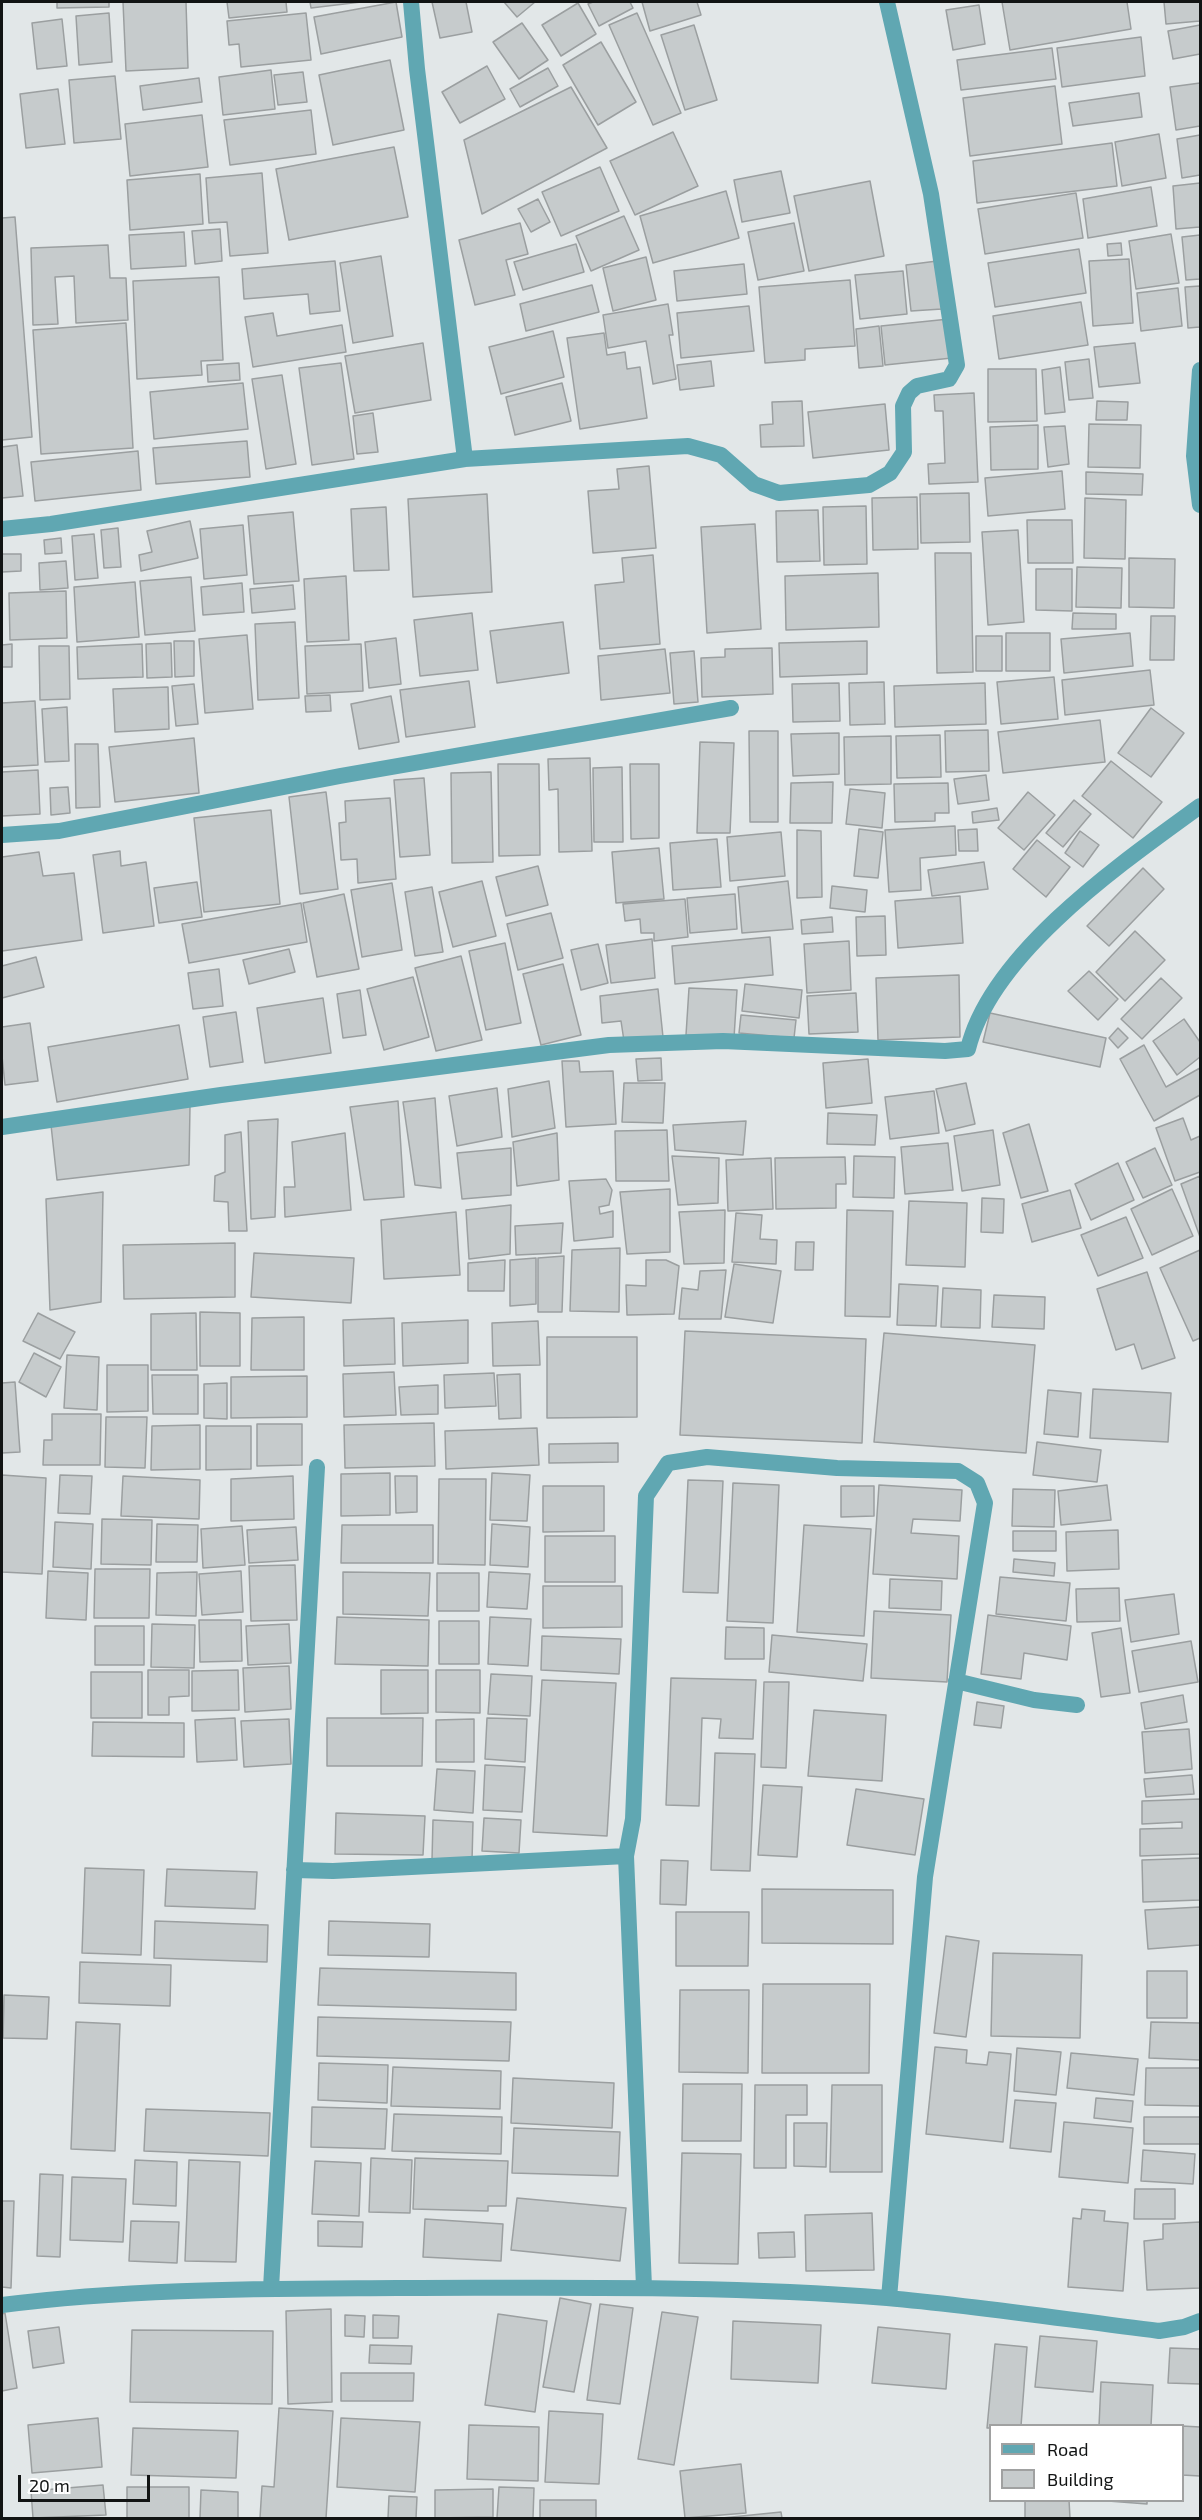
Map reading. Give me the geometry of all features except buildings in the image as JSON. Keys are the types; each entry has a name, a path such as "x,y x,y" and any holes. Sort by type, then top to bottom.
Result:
{"street":[{"path":"411,2 465,459"},
{"path":"2,529 51,524 465,459 688,446 721,455 754,484 779,493 869,485 890,473 904,452 903,406 909,393 917,386 949,379 957,364 931,194 888,2"},
{"path":"1200,370 1194,456 1200,505"},
{"path":"2,835 59,831 351,774 731,708"},
{"path":"2,1127 221,1095 609,1046 723,1041 945,1051 968,1049 973,1030 992,993 1046,929 1123,861 1200,806"},
{"path":"644,2287 626,1856 633,1820 646,1496 668,1463 707,1457 837,1468 958,1471 977,1484 985,1503 925,1877 889,2298"},
{"path":"271,2288 317,1467"},
{"path":"956,1681 1034,1700 1077,1705"},
{"path":"294,1870 333,1871 626,1856"},
{"path":"2,2305 69,2296 271,2288 644,2287 889,2298 1160,2331 1184,2328 1200,2321"}]}
